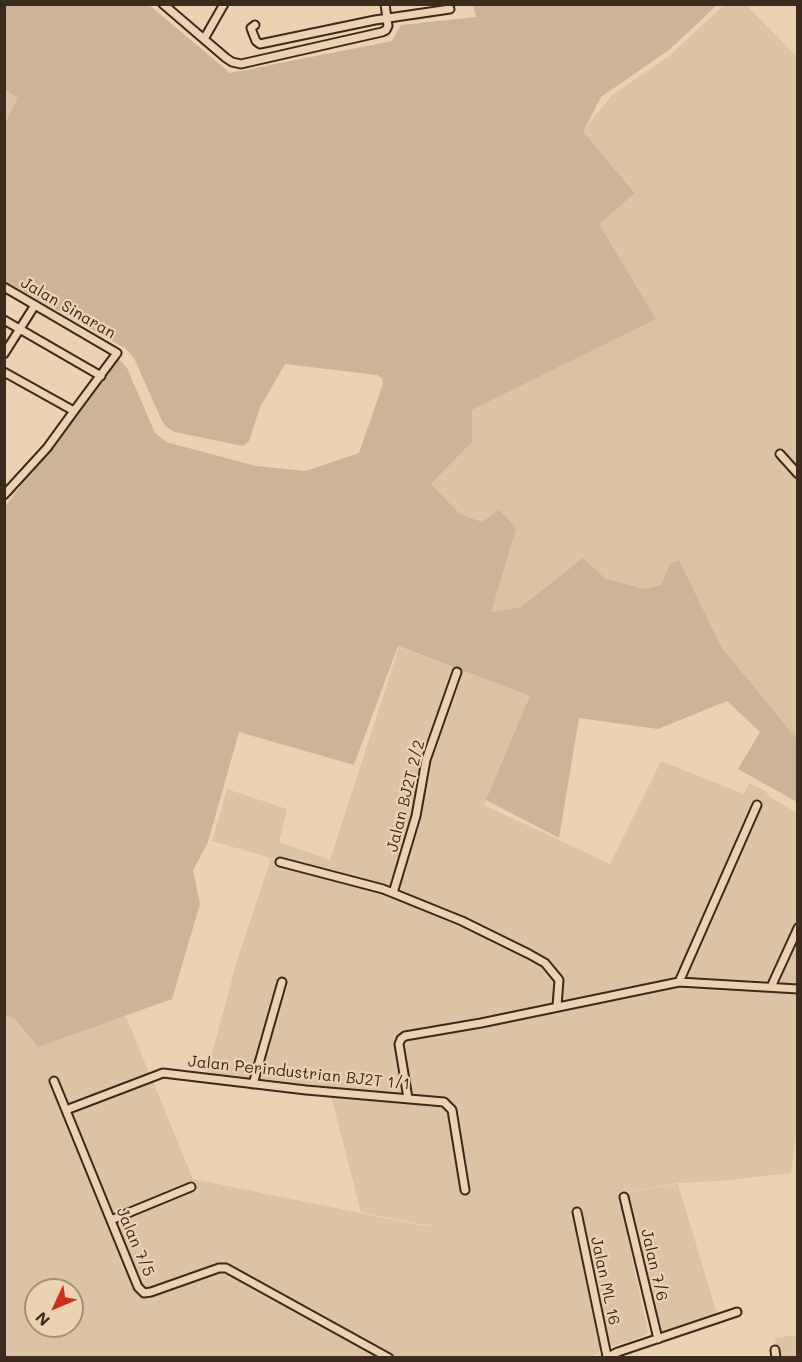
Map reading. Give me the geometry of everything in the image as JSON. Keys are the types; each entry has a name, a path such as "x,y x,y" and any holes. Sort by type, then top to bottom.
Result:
{"street":[{"path":"163,4 226,58 241,64 382,32 386,30 388,18 385,4"},
{"path":"204,39 224,4"},
{"path":"255,25 251,28 256,42 260,44 388,18 450,9"},
{"name":"Jalan Sinaran","path":"4,287 117,353 101,376"},
{"path":"4,354 35,305"},
{"path":"4,320 101,376 47,448 4,495"},
{"path":"4,372 74,411"},
{"path":"780,454 798,474"},
{"name":"Jalan BJ2T 2/2","path":"393,893 416,816 426,760 457,672"},
{"path":"680,982 757,806"},
{"path":"280,862 393,893 470,925 545,963 559,980 557,1006"},
{"path":"771,987 798,928"},
{"path":"253,1084 282,982"},
{"path":"408,1098 399,1044 400,1039 405,1036 481,1023 680,982 798,989"},
{"name":"Jalan Perindustrian BJ2T 1/1","path":"66,1110 163,1073 444,1102 449,1105 456,1131 465,1190"},
{"name":"Jalan 7/5","path":"54,1081 138,1287 144,1293 219,1268 226,1268 389,1358"},
{"path":"111,1220 191,1187"},
{"name":"Jalan 7/6","path":"624,1197 658,1339"},
{"name":"Jalan ML 16","path":"577,1212 607,1357"},
{"path":"607,1357 737,1312"}],"shaded area":[{"path":"5,5 149,5 230,73 392,41 401,25 476,17 473,5 717,5 669,50 601,97 583,132 635,193 599,224 656,319 472,410 472,442 431,484 460,514 482,522 499,510 516,528 491,612 521,607 583,558 606,579 645,589 661,585 670,564 679,560 722,648 797,739 797,802 738,769 760,732 727,701 658,729 579,718 559,838 486,800 530,696 398,646 354,765 239,732 208,842 193,870 200,904 172,999 38,1047 14,1018 5,1015 4,508 117,357 127,368 155,433 166,442 256,466 306,471 359,453 383,384 382,378 377,375 285,364 260,407 249,441 243,446 175,432 166,427 162,421 134,358 125,348 5,281 5,123 18,98 5,89"},
{"path":"724,5 746,5 797,57 797,739 722,648 679,560 670,564 662,585 645,589 606,579 583,559 521,607 490,612 482,522 459,514 431,484 472,442 472,410 656,319 599,224 635,192 582,132 612,95 668,57"},
{"path":"5,89 19,98 5,123"},
{"path":"399,647 533,697 484,805 610,864 661,761 744,794 749,783 797,813 798,1120 791,1173 679,1183 590,1198 678,1184 720,1324 620,1357 598,1357 602,1351 649,1336 651,1332 627,1234 648,1332 641,1337 601,1350 592,1357 5,1357 4,1015 14,1018 38,1047 125,1014 193,1179 425,1226 446,1222 425,1225 361,1212 331,1096 204,1084 237,960 271,858 212,841 227,789 287,809 279,842 330,860"},
{"path":"797,1335 797,1357 778,1357 775,1338"}]}
